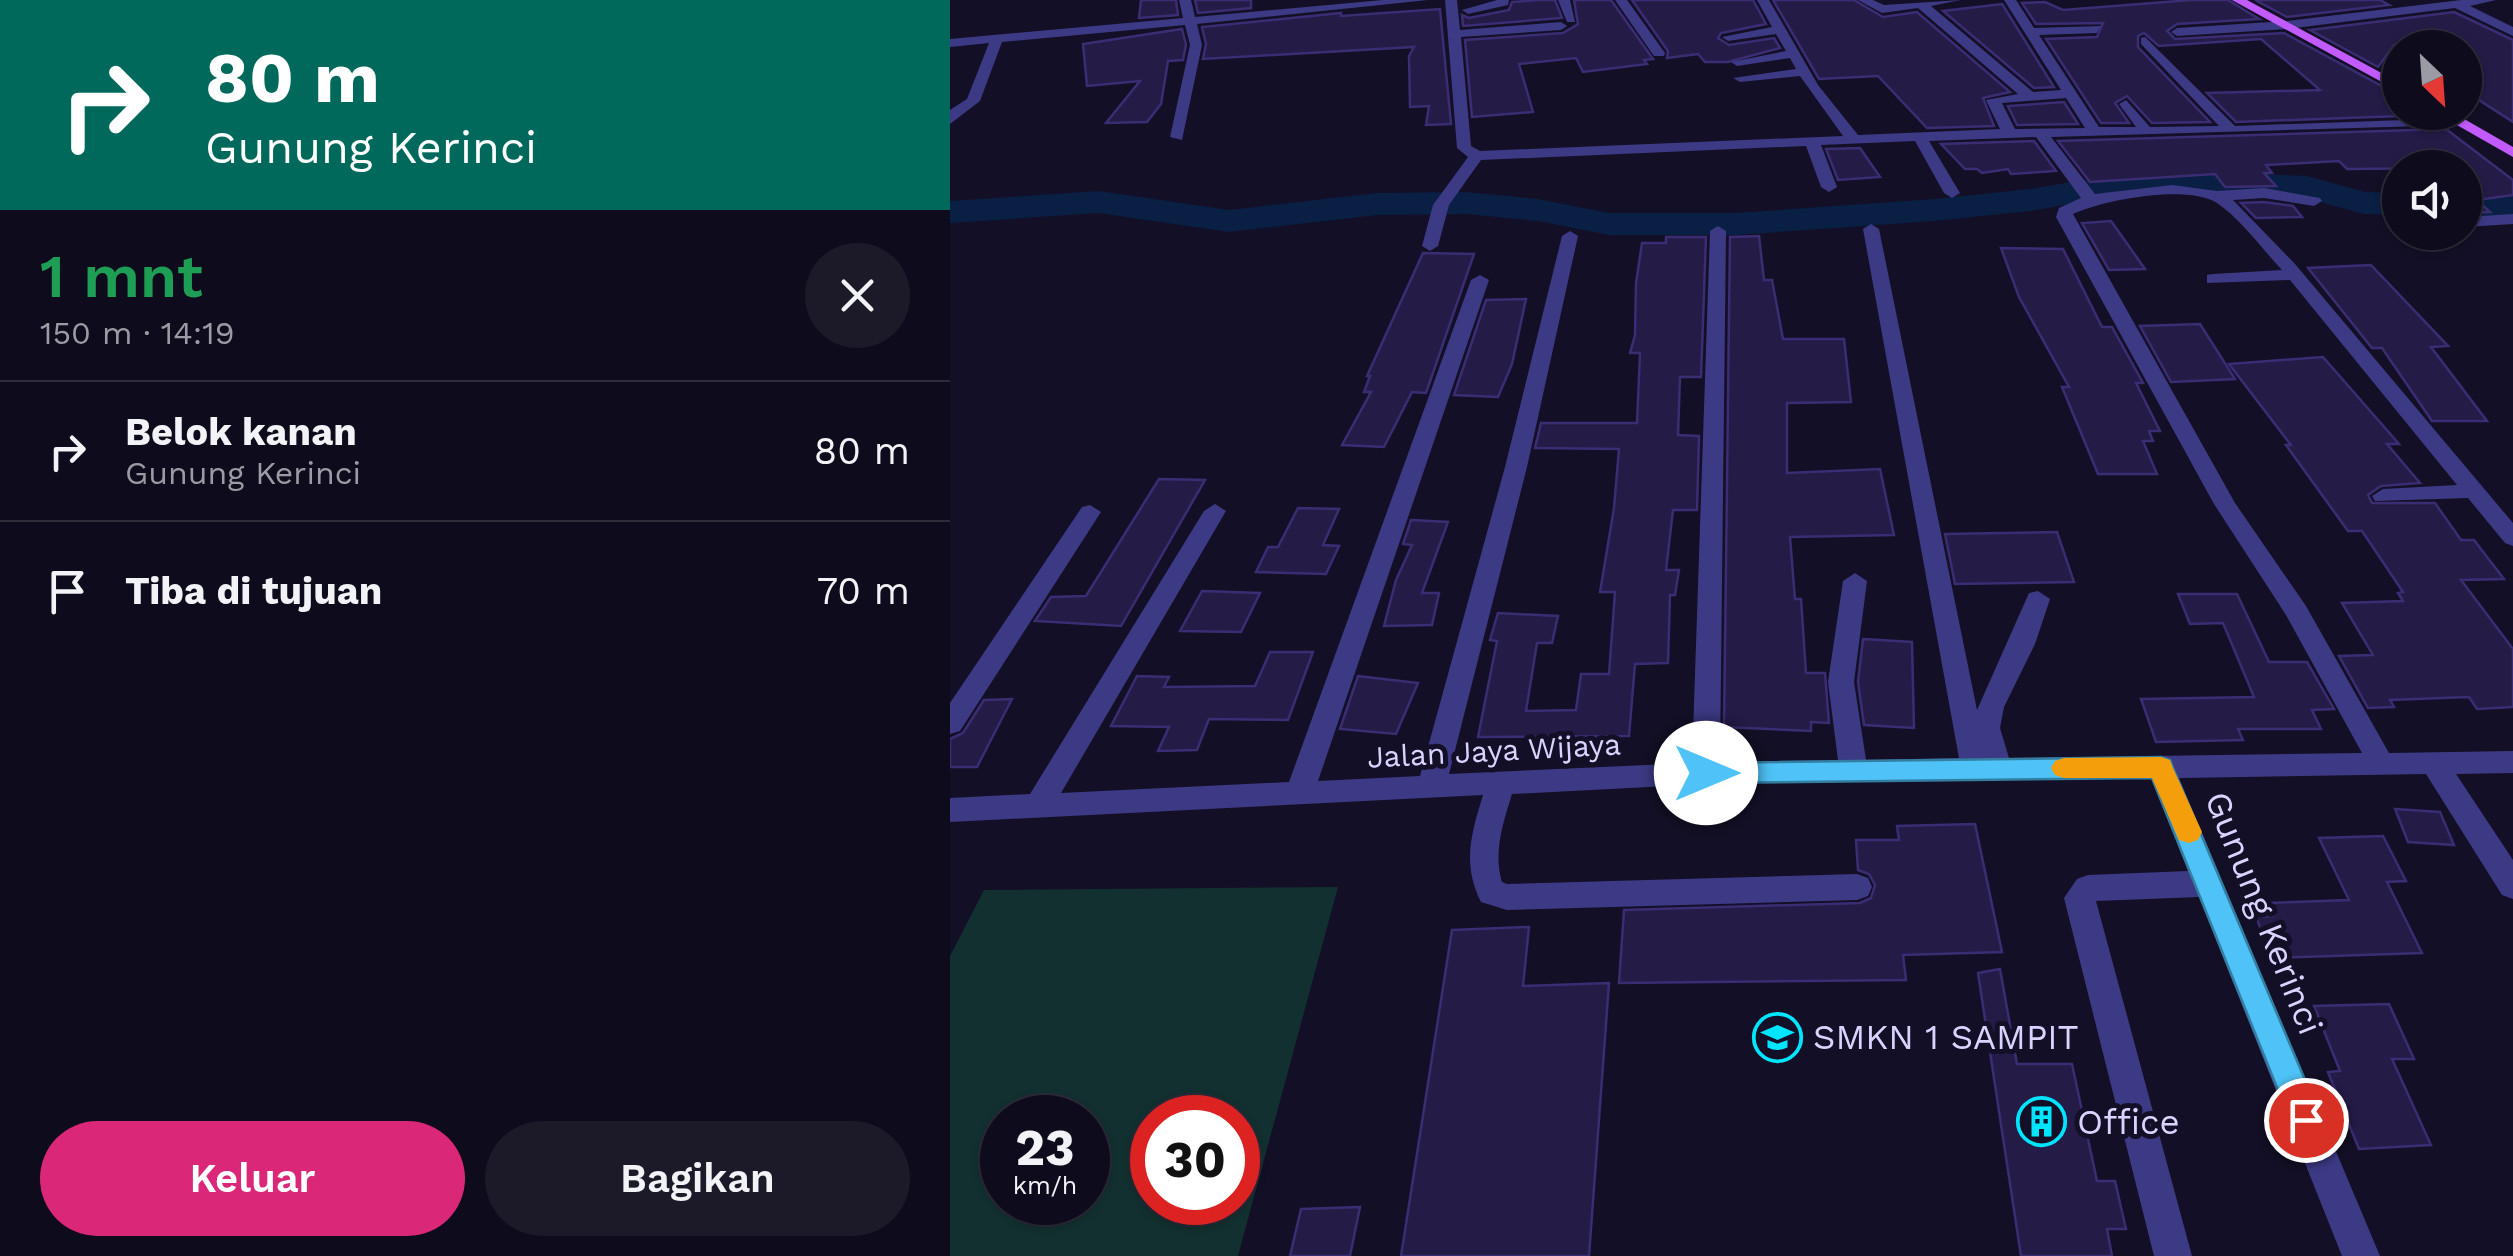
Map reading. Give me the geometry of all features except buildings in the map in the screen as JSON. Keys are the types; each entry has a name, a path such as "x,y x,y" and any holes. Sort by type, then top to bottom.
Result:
{"main road":[{"path":"2238,0 2382,64"},
{"path":"2254,0 2382,77"},
{"path":"2482,125 2513,138"},
{"path":"2480,130 2513,153"}],"street":[{"path":"1177,137 1195,54 1185,0"},
{"path":"950,62 955,43 1422,0"},
{"path":"1451,0 1464,148 1478,156 2007,133 2262,129 2382,121"},
{"path":"1468,10 1502,5 1503,0"},
{"path":"1454,34 1566,22 1564,0"},
{"path":"1621,0 1659,53"},
{"path":"1764,0 1804,72 1854,140"},
{"path":"1864,0 1882,10 1913,2 1956,0"},
{"path":"2010,0 2096,134"},
{"path":"2383,0 2434,22"},
{"path":"2176,32 2294,24 2490,0"},
{"path":"1913,2 2028,96"},
{"path":"2457,4 2513,32"},
{"path":"1728,37 1779,30"},
{"path":"2031,32 2098,30"},
{"path":"950,120 956,110 972,101 997,39"},
{"path":"2145,41 2231,130"},
{"path":"1736,62 1793,54"},
{"path":"1740,78 1804,72"},
{"path":"2007,133 2008,127 1993,100 2070,93"},
{"path":"2126,104 2148,132"},
{"path":"2249,109 2262,129"},
{"path":"2041,133 2089,197"},
{"path":"1922,139 1952,193"},
{"path":"1812,141 1829,186"},
{"path":"1430,246 1445,198 1478,156"},
{"path":"2314,201 2264,193 2215,196 2172,190 2089,197 2073,204 2064,218 2225,504 2298,612 2380,764"},
{"path":"2215,196 2294,275 2513,538"},
{"path":"2482,221 2513,219"},
{"path":"1871,228 1987,769"},
{"path":"1706,773 1718,231"},
{"path":"1432,785 1516,468 1570,236"},
{"path":"2213,279 2294,275"},
{"path":"1299,794 1480,280"},
{"path":"2383,496 2476,491"},
{"path":"1036,808 1215,511"},
{"path":"950,724 1090,512"},
{"path":"1854,773 1841,682 1856,582"},
{"path":"1987,769 1988,718 2038,599"},
{"name":"Jalan Jaya Wijaya","path":"950,810 1706,773 2513,762"},
{"path":"2434,763 2513,886"},
{"name":"Gunung Kerinci","path":"2161,768 2361,1256"},
{"path":"1500,784 1487,832 1482,876 1492,893 1507,897 1857,887"},
{"path":"2172,1256 2079,898 2088,888 2210,883"}],"green space":[{"path":"1338,887 1260,1175 1260,1095 1130,1095 1130,1225 1246,1225 1238,1256 950,1256 950,956 984,890"}],"waterway":[{"path":"950,212 1099,202 1229,221 1377,204 1466,203 1538,210 1609,224 1736,224 1934,210 2030,200 2117,185 2187,182 2307,187 2364,203 2382,204"},
{"path":"2482,207 2513,207"}],"slow traffic":[{"path":"2064,768 2161,768 2189,832"}],"place":[{"name":"SMKN 1 SAMPIT","path":"1778,1037"},
{"name":"Office","path":"2042,1122"}],"route":[{"path":"1706,773 2161,768 2306,1120"}]}
